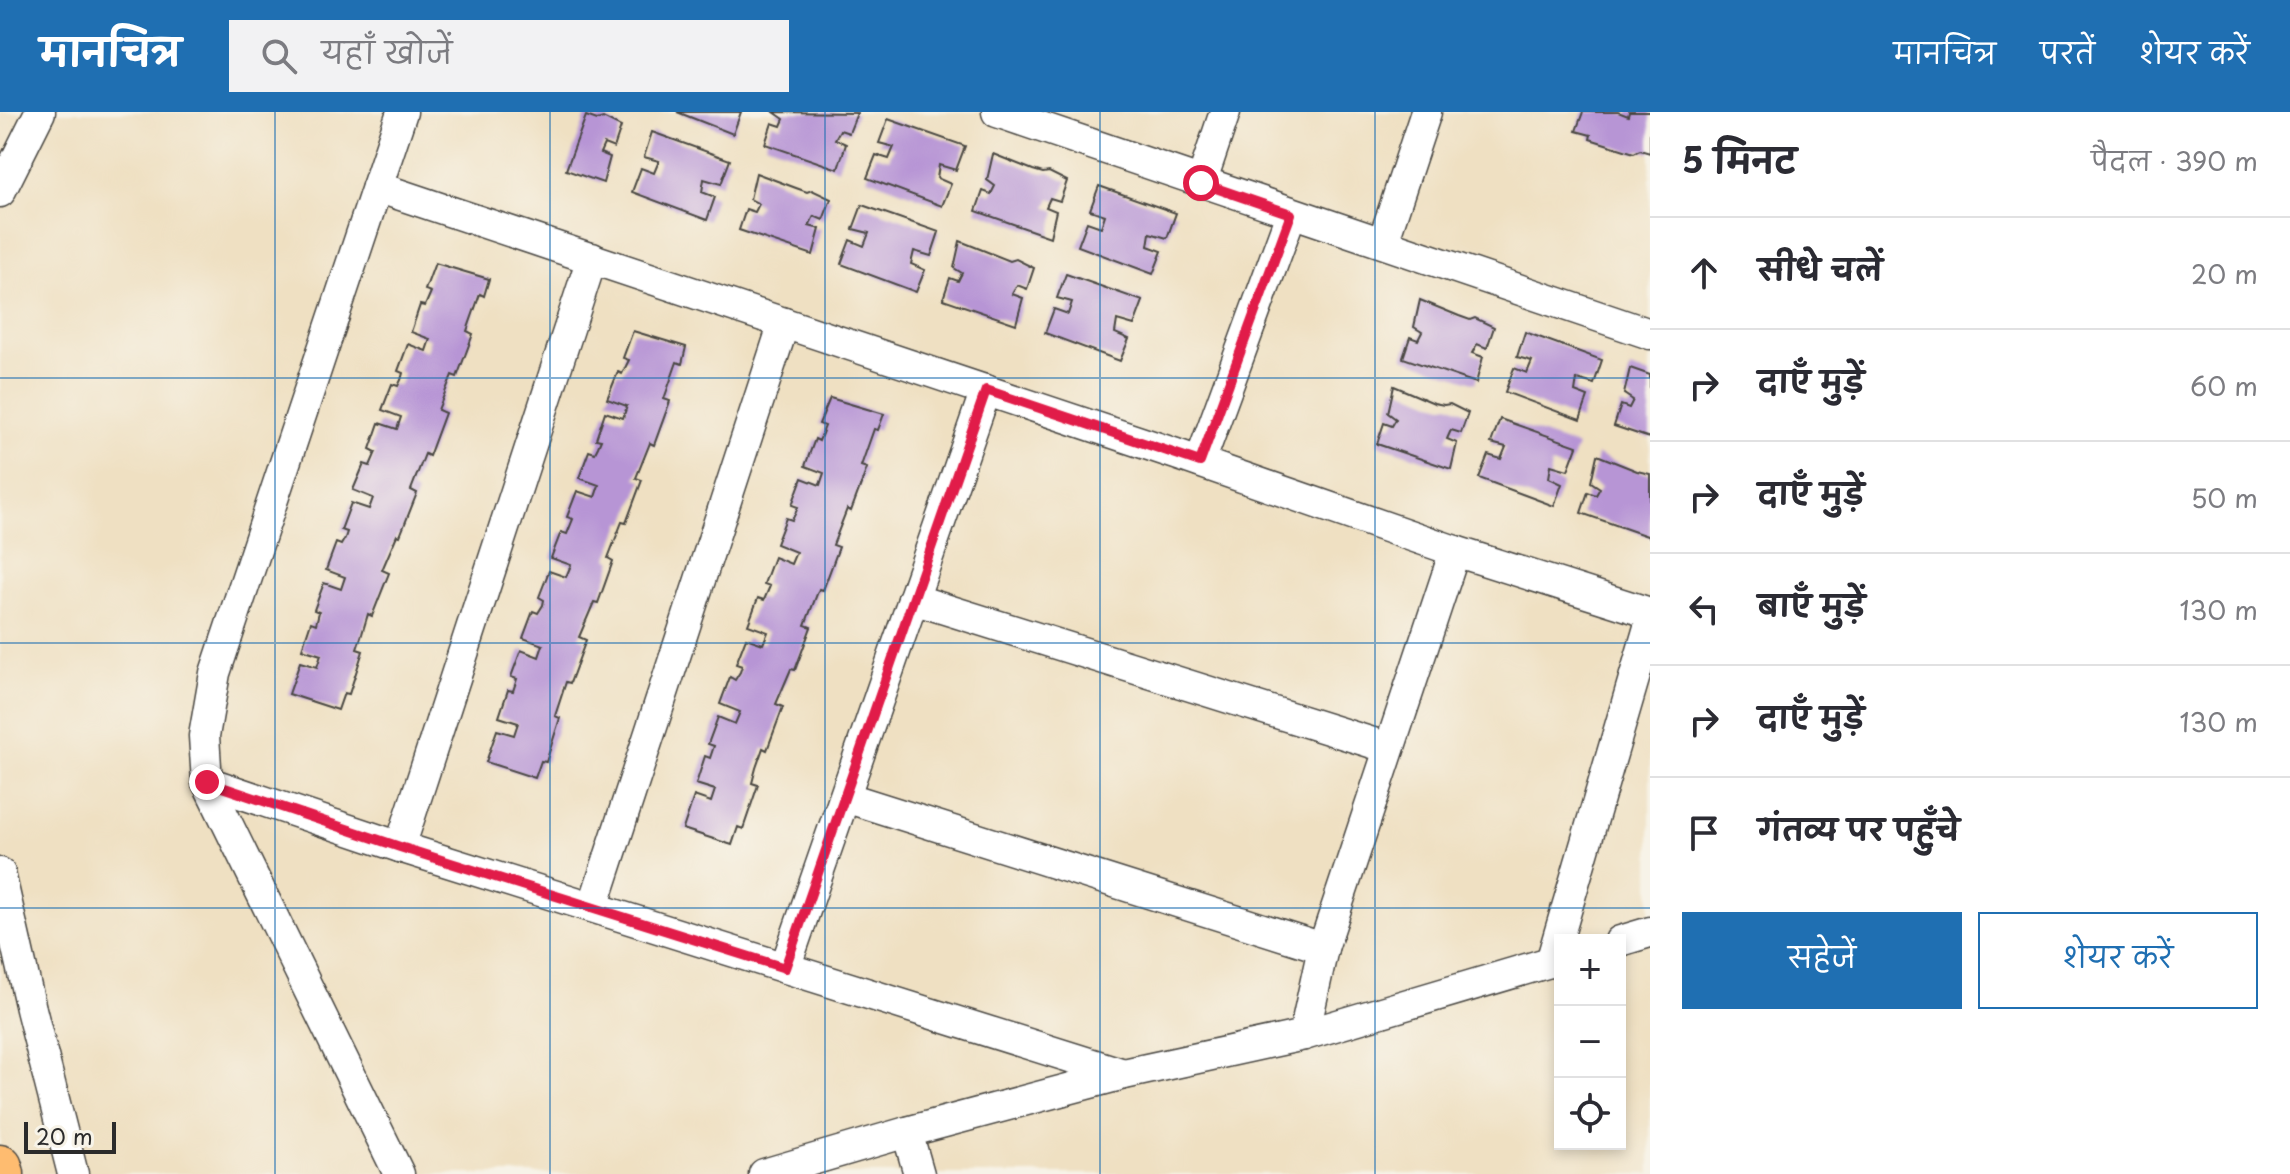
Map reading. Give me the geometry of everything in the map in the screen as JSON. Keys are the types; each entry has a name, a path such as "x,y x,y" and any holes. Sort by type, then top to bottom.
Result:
{"main road":[{"path":"0,1167 2,1174"}],"street":[{"path":"0,192 40,112"},
{"path":"399,1174 207,782 204,736 215,673 402,112"},
{"path":"997,112 1650,334"},
{"path":"1201,183 1225,112"},
{"path":"1383,242 1426,112"},
{"path":"377,187 1200,462 1455,551 1650,613"},
{"path":"1200,462 1291,214"},
{"path":"400,847 592,258"},
{"path":"593,907 784,323"},
{"path":"785,968 986,390"},
{"path":"1304,1035 1323,948 1455,551"},
{"path":"913,599 1389,748"},
{"path":"1563,934 1650,624"},
{"path":"207,782 400,847 1124,1074"},
{"path":"845,797 1323,948"},
{"path":"0,873 73,1174"},
{"path":"1626,939 1650,932"},
{"path":"764,1174 1124,1074 1304,1035 1554,961"},
{"path":"907,1132 919,1174"}],"building":[{"path":"677,112 741,112 733,134"},
{"path":"774,112 857,113 849,133 840,130 835,139 846,144 838,169 765,144 772,123 781,126 784,119"},
{"path":"1583,112 1618,112 1628,116 1629,112 1650,112 1650,153 1640,150 1634,153 1590,139 1591,135 1576,131"},
{"path":"586,116 597,120 603,118 621,127 614,148 604,144 600,153 610,157 603,183 566,170"},
{"path":"888,119 965,146 956,170 939,165 937,178 951,184 942,206 867,178 876,155 889,159 894,147 879,143"},
{"path":"652,132 730,160 721,184 704,179 702,192 715,197 707,220 632,192 641,168 654,173 659,161 644,157"},
{"path":"993,154 1067,181 1060,201 1050,198 1046,207 1056,211 1050,237 976,211 983,191 991,194 995,186 987,180"},
{"path":"756,173 831,199 823,220 814,216 809,226 820,229 813,255 739,230 746,209 755,212 759,204 750,199"},
{"path":"1099,186 1176,213 1167,238 1150,233 1148,246 1162,251 1153,274 1078,246 1087,222 1101,227 1105,215 1090,210"},
{"path":"862,205 939,232 931,256 914,251 911,264 925,270 916,292 841,264 850,240 864,246 869,233 853,229"},
{"path":"960,241 1034,268 1027,289 1017,285 1012,294 1023,298 1016,324 943,299 950,278 958,281 962,273 954,268"},
{"path":"435,263 489,279 484,296 480,294 467,331 473,334 457,377 452,375 438,410 445,413 429,456 425,454 411,490 417,493 382,570 389,573 372,616 368,614 357,649 363,651 349,694 344,693 338,710 289,694 300,662 317,667 321,655 302,649 311,622 316,624 319,612 314,610 324,583 341,589 345,577 326,570 336,543 341,545 345,538 347,532 341,530 351,503 369,509 373,498 353,490 364,464 370,466 376,452 370,449 379,423 397,429 401,417 382,410 392,384 398,386 401,380 403,373 398,371 408,344 426,351 430,339 411,332 420,305 425,306 431,292 425,290"},
{"path":"1066,274 1143,301 1134,325 1117,320 1115,333 1129,339 1120,361 1045,333 1054,309 1068,314 1072,302 1057,298"},
{"path":"1420,300 1494,327 1487,348 1477,344 1472,353 1483,357 1476,383 1403,358 1410,337 1418,340 1422,332 1414,327"},
{"path":"633,331 686,347 682,364 677,362 664,399 670,401 654,445 650,443 636,478 642,480 626,523 622,522 608,558 613,561 598,603 594,602 579,637 586,640 570,683 566,682 555,716 560,718 546,762 541,761 535,778 486,762 497,730 514,735 518,723 499,717 508,690 513,691 517,679 511,677 521,650 539,657 543,645 523,638 533,611 538,613 543,605 544,600 539,597 549,571 566,577 571,565 551,558 561,532 567,534 573,519 567,517 577,491 595,497 599,485 579,478 589,451 595,453 601,440 596,439 605,412 623,418 627,406 607,399 618,372 622,374 629,360 623,358"},
{"path":"1525,332 1602,360 1594,384 1577,379 1575,392 1588,397 1580,420 1505,392 1514,368 1527,373 1532,361 1517,357"},
{"path":"1630,368 1650,375 1650,438 1614,426 1621,405 1629,408 1633,400 1624,394"},
{"path":"1394,386 1468,413 1461,433 1451,430 1447,439 1457,443 1451,469 1377,444 1384,423 1392,426 1396,419 1388,413"},
{"path":"830,398 884,414 878,430 874,429 861,466 867,468 851,511 847,509 833,545 839,547 823,590 819,589 805,625 811,627 795,670 791,669 776,704 783,707 767,750 763,748 756,768 752,783 758,785 743,829 738,827 732,845 683,829 694,796 711,802 715,790 696,784 705,756 710,758 714,746 708,744 718,717 735,724 740,712 720,704 730,677 735,680 740,672 742,666 736,664 746,638 763,644 768,632 748,625 758,598 764,600 770,586 764,584 774,557 791,564 796,552 776,544 786,518 792,520 798,507 792,505 802,478 820,485 824,473 805,466 815,439 819,441 825,426 819,424"},
{"path":"1500,419 1577,446 1568,470 1551,465 1549,478 1562,484 1554,506 1479,478 1488,455 1501,459 1506,447 1491,443"},
{"path":"1597,455 1650,474 1650,537 1581,513 1588,492 1596,495 1600,488 1591,482"}],"route":[{"path":"207,782 400,847 785,968 986,390 1200,462 1291,214 1201,183"}]}
